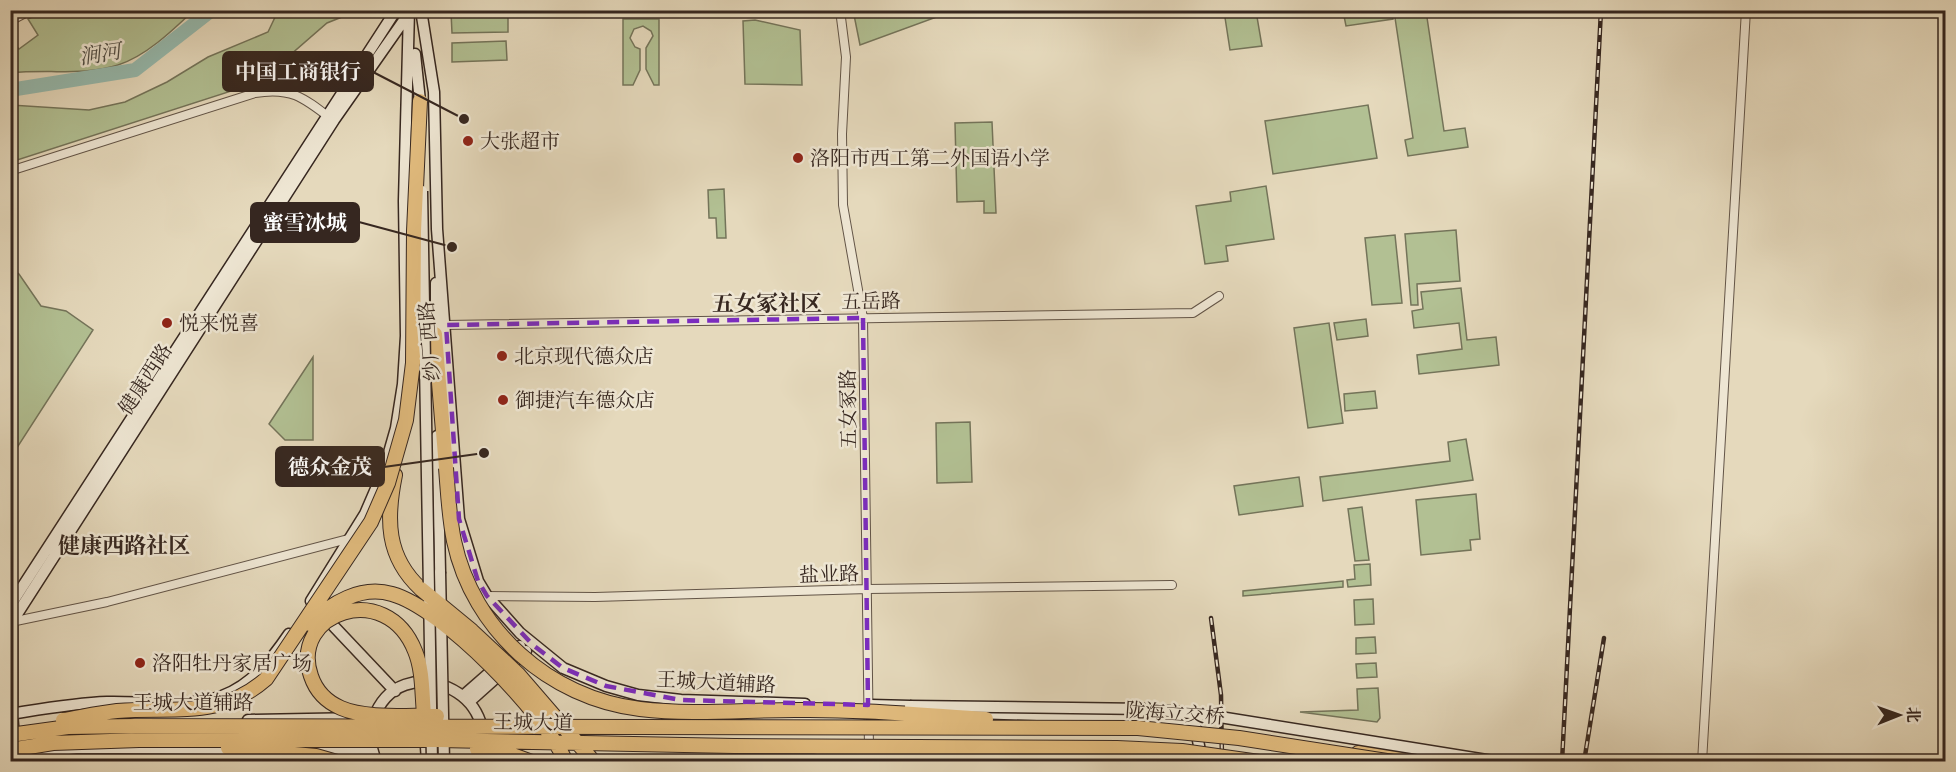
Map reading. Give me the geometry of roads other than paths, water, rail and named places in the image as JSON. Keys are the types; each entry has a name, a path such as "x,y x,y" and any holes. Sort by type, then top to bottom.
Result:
{"highway":[{"path":"420,101 414,231 413,363 389,520 398,561 421,589 518,674 594,762"},
{"path":"441,330 446,468 453,540 465,578 482,611 505,641 555,681 585,696 641,709 836,709 1138,728"},
{"path":"266,679 371,522 388,483 406,420"},
{"path":"11,730 117,711 196,710 223,705 246,695 266,679 306,627 329,608 360,593 392,594 426,611 455,634 506,682 547,730 566,762"},
{"path":"424,714 420,666 415,651 399,624 388,616 364,609 350,610 337,615 315,634 308,655 309,672 319,691 339,707 350,711 454,717 520,725"},
{"name":"王城大道","path":"11,730 79,727 520,725 952,728"},
{"name":"陇海立交桥","path":"952,728 1138,728 1229,736 1393,762"},
{"path":"139,740 316,756 338,762"},
{"path":"139,740 412,745 494,750 532,762"},
{"name":"王城大道","path":"14,756 53,743 139,740 439,740 746,746 1056,747"},
{"name":"陇海立交桥","path":"1056,747 1182,751 1259,762"},
{"path":"799,762 925,754 1117,748"},
{"path":"1335,753 1446,752"}],"main road":[{"name":"健康西路","path":"11,622 331,118 396,10"},
{"path":"422,10 434,92 436,229 441,330 440,572 444,762"},
{"name":"健康西路","path":"10,606 331,118 410,11"},
{"path":"410,11 420,101 432,762"},
{"name":"纱厂西路","path":"310,602 366,514 384,470 396,428 403,384 406,336 405,201 410,11"},
{"name":"纱厂西路","path":"441,330 459,519 478,581 487,596 530,642"},
{"path":"310,602 395,690"},
{"name":"王城大道辅路","path":"11,714 104,702 187,701 221,697 237,689 264,667 310,602"},
{"path":"11,622 11,730 14,756 90,748 374,756 370,734 374,717 382,702 395,690 408,684 430,682 451,687 466,699 478,718 481,737 475,762"},
{"path":"441,642 449,762"},
{"path":"466,699 530,642"},
{"name":"王城大道辅路","path":"530,642 563,668 606,686 638,695 681,700 1147,709 1201,714 1499,762"},
{"path":"868,705 908,710 1123,718 1195,724 1202,762"},
{"path":"424,714 427,762"},
{"name":"王城大道辅路","path":"11,730 94,720 374,717"},
{"path":"876,762 903,756 1091,756 1155,762"},
{"path":"895,762 1061,759 1092,762"}],"street":[{"path":"10,21 31,10"},
{"name":"五女冢路","path":"840,10 846,57 842,134 843,205 863,318 869,762"},
{"path":"1702,762 1746,10"},
{"path":"10,171 255,93 275,89 291,92 331,118"},
{"name":"五岳路","path":"441,330 863,318 1193,313 1219,296"},
{"path":"11,622 107,602 348,539"},
{"name":"盐业路","path":"487,596 595,597 868,589 1172,585"}],"waterway":[{"name":"涧河","path":"10,90 135,70 212,10"}],"railway":[{"path":"1562,762 1601,10"},
{"path":"1211,618 1221,695 1222,762"},
{"path":"1584,762 1604,638"}],"place":[{"name":"中国工商银行","path":"464,119"},
{"name":"大张超市","path":"468,141"},
{"name":"洛阳市西工第二外国语小学","path":"798,158"},
{"name":"蜜雪冰城","path":"452,247"},
{"name":"悦来悦喜","path":"167,323"},
{"name":"北京现代德众店","path":"502,356"},
{"name":"御捷汽车德众店","path":"503,400"},
{"name":"德众金茂","path":"484,453"},
{"name":"洛阳牡丹家居广场","path":"140,663"}],"district":[{"name":"五女冢社区","path":"767,303"},
{"name":"健康西路社区","path":"124,545"}]}
